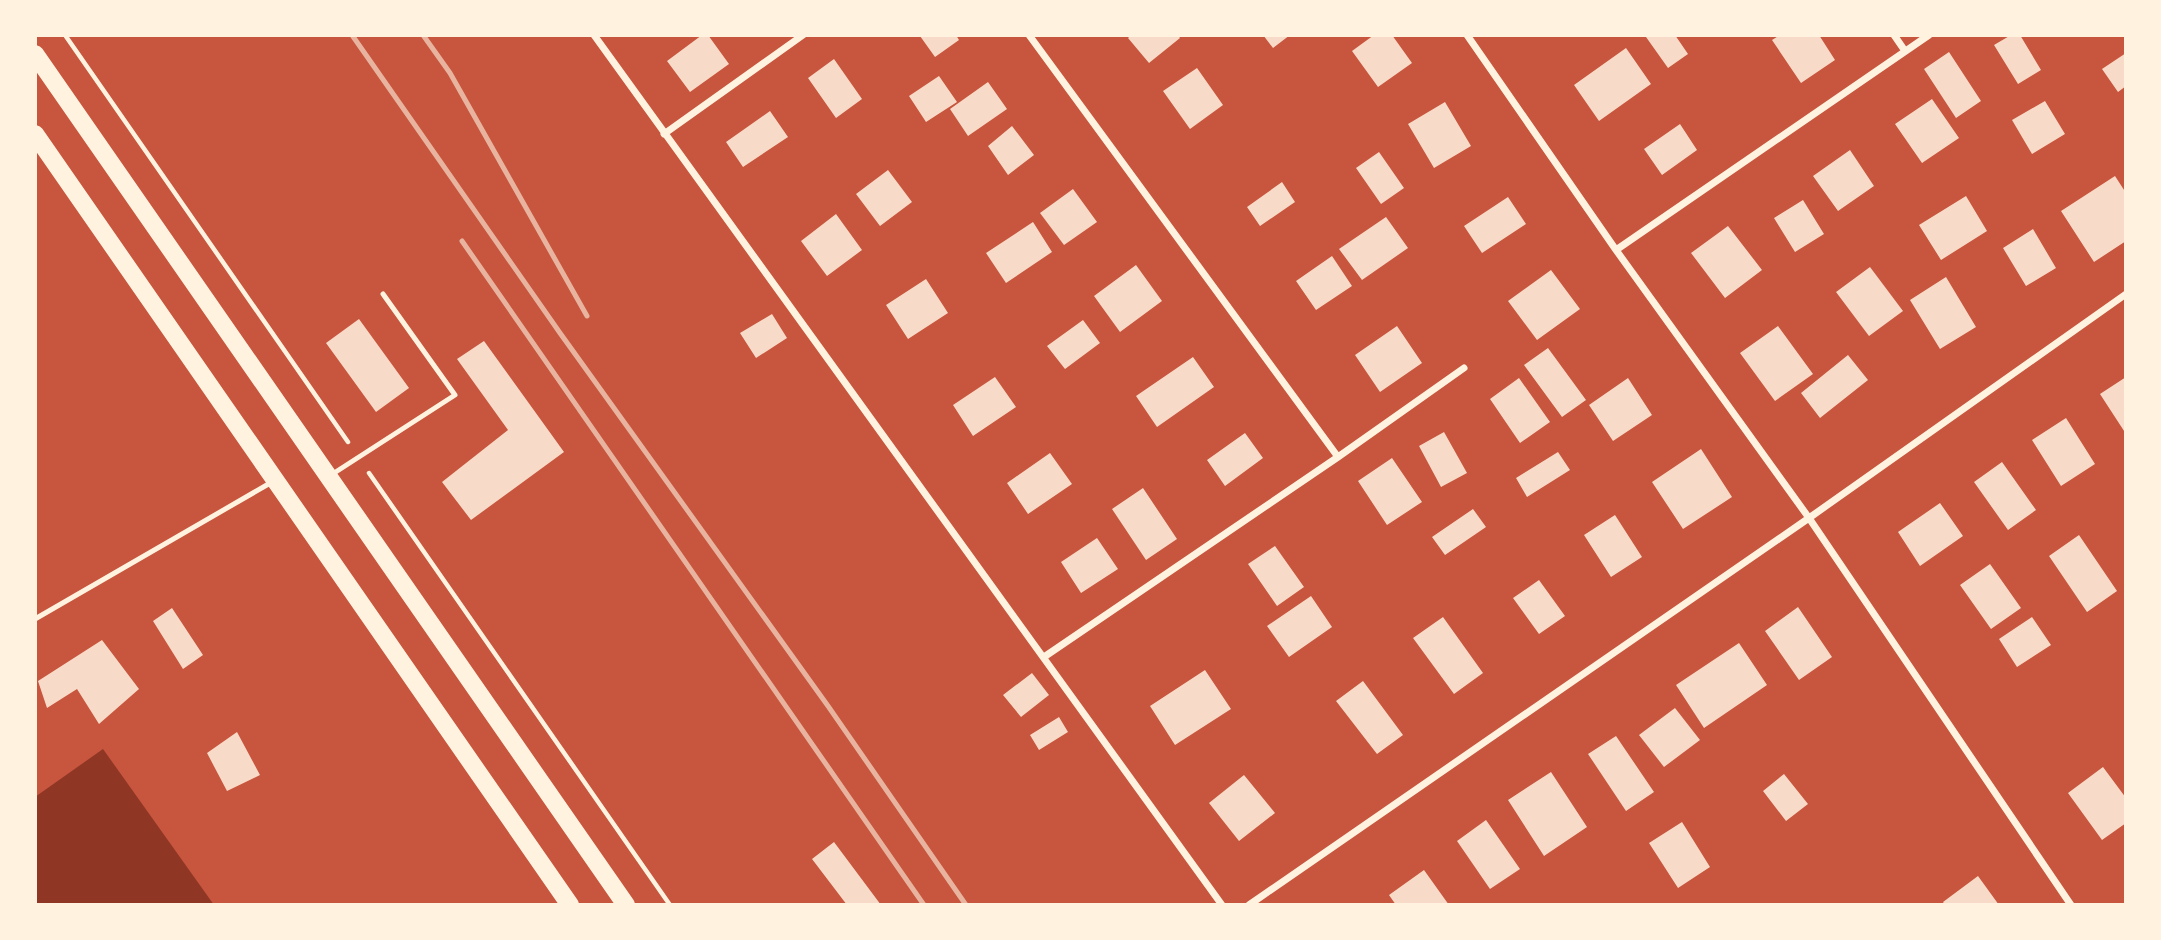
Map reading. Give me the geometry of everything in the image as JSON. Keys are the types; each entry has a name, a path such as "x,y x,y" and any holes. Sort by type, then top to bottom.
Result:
{"main road":[{"path":"35,54 626,905"},
{"path":"35,134 570,905"}],"street":[{"path":"594,35 1222,905"},
{"path":"664,135 803,35"},
{"path":"1029,35 1338,457"},
{"path":"1467,35 1616,250 1809,518 2071,905"},
{"path":"1894,35 1905,51"},
{"path":"1616,250 1929,35"},
{"path":"1249,905 1809,518 2126,294"},
{"path":"1044,657 1464,368"}],"lane":[{"path":"328,477 455,395 383,294"},
{"path":"35,618 275,480"}],"shaded area":[{"path":"103,749 214,905 35,905 35,797"}],"building":[{"path":"702,35 708,35 729,64 690,92 667,61"},
{"path":"956,35 959,40 935,57 920,36"},
{"path":"1131,35 1178,35 1180,38 1149,63 1128,38"},
{"path":"1263,35 1290,35 1273,48"},
{"path":"1374,35 1392,35 1412,63 1378,87 1352,51"},
{"path":"1675,35 1688,54 1668,68 1646,37"},
{"path":"1780,35 1819,35 1835,60 1801,83 1772,40"},
{"path":"2011,35 2020,35 2041,70 2018,84 1994,45"},
{"path":"1626,48 1651,84 1599,121 1574,85"},
{"path":"1949,52 1981,101 1956,118 1924,69"},
{"path":"2126,53 2126,86 2118,92 2102,69"},
{"path":"834,59 862,99 836,118 808,78"},
{"path":"1197,68 1223,105 1190,129 1163,91"},
{"path":"939,76 957,102 926,122 909,96"},
{"path":"988,82 1007,109 968,136 950,109"},
{"path":"1932,99 1959,138 1922,163 1895,124"},
{"path":"2045,101 2065,134 2032,154 2012,120"},
{"path":"1445,102 1471,146 1434,168 1408,124"},
{"path":"770,111 788,137 743,167 726,142"},
{"path":"1680,124 1697,150 1662,175 1644,149"},
{"path":"1012,126 1034,155 1008,175 988,146"},
{"path":"1850,150 1874,186 1838,211 1813,176"},
{"path":"1379,152 1404,188 1381,204 1356,168"},
{"path":"888,170 912,202 880,226 856,194"},
{"path":"2115,176 2126,193 2126,241 2094,262 2061,211"},
{"path":"1282,182 1295,202 1260,226 1247,207"},
{"path":"1073,189 1097,222 1064,245 1040,213"},
{"path":"1966,196 1987,231 1941,260 1919,225"},
{"path":"1508,197 1526,224 1482,253 1464,226"},
{"path":"1803,200 1824,234 1795,252 1774,218"},
{"path":"836,214 862,250 827,276 801,241"},
{"path":"1386,217 1408,248 1362,280 1339,249"},
{"path":"1033,222 1052,252 1006,283 986,253"},
{"path":"1728,226 1762,270 1725,298 1691,253"},
{"path":"2033,229 2056,268 2026,286 2003,248"},
{"path":"1332,256 1352,286 1316,310 1296,281"},
{"path":"1136,265 1162,301 1120,332 1094,296"},
{"path":"1870,267 1903,311 1869,336 1836,292"},
{"path":"1551,270 1580,309 1537,340 1508,301"},
{"path":"1946,277 1976,327 1940,349 1910,300"},
{"path":"926,279 948,313 908,339 886,305"},
{"path":"772,314 787,338 756,358 740,333"},
{"path":"359,319 409,388 376,412 326,343"},
{"path":"1083,320 1100,343 1065,369 1047,346"},
{"path":"1397,326 1422,363 1380,392 1355,355"},
{"path":"1778,326 1813,374 1775,401 1740,353"},
{"path":"484,341 564,452 471,520 442,482 508,430 457,359"},
{"path":"1548,348 1586,400 1562,417 1524,365"},
{"path":"1848,355 1868,380 1820,418 1801,393"},
{"path":"1193,357 1214,387 1157,427 1136,396"},
{"path":"995,377 1016,407 973,436 953,405"},
{"path":"2126,377 2126,434 2100,394"},
{"path":"1519,378 1550,422 1520,443 1490,399"},
{"path":"1628,378 1652,415 1613,441 1589,405"},
{"path":"2066,418 2095,464 2061,486 2032,440"},
{"path":"1444,432 1467,473 1441,487 1419,446"},
{"path":"1245,433 1263,458 1225,486 1207,460"},
{"path":"1701,449 1732,497 1683,529 1652,482"},
{"path":"1558,452 1570,470 1527,497 1516,478"},
{"path":"1050,453 1072,484 1028,514 1007,483"},
{"path":"1392,458 1422,502 1387,525 1358,481"},
{"path":"2002,462 2036,510 2008,530 1974,482"},
{"path":"1143,488 1177,539 1146,560 1112,509"},
{"path":"1940,503 1963,536 1920,566 1898,532"},
{"path":"1473,509 1486,527 1445,555 1432,537"},
{"path":"1615,515 1642,557 1611,577 1584,535"},
{"path":"2079,535 2117,591 2087,612 2049,556"},
{"path":"1097,538 1118,569 1081,593 1061,562"},
{"path":"1275,546 1304,587 1277,606 1248,564"},
{"path":"1990,564 2021,608 1991,629 1960,585"},
{"path":"1539,580 1565,616 1539,634 1513,598"},
{"path":"1311,596 1332,627 1289,657 1267,626"},
{"path":"1798,607 1832,657 1799,680 1765,631"},
{"path":"172,608 203,655 183,669 153,621"},
{"path":"1443,617 1483,673 1454,694 1413,638"},
{"path":"2032,617 2051,645 2017,667 1999,639"},
{"path":"102,640 139,689 99,724 77,689 47,708 38,681"},
{"path":"1739,643 1767,685 1704,728 1676,685"},
{"path":"1205,670 1231,709 1175,745 1150,706"},
{"path":"1032,673 1049,695 1021,717 1003,695"},
{"path":"1363,681 1403,735 1377,754 1336,701"},
{"path":"1675,708 1700,740 1664,767 1639,735"},
{"path":"1059,717 1068,732 1039,750 1030,735"},
{"path":"237,732 260,775 227,791 207,753"},
{"path":"1616,736 1654,792 1626,811 1588,754"},
{"path":"2103,767 2126,798 2126,823 2102,840 2068,793"},
{"path":"1551,772 1587,827 1544,856 1508,800"},
{"path":"1784,774 1808,804 1786,821 1763,791"},
{"path":"1244,775 1275,813 1239,841 1209,803"},
{"path":"1486,820 1520,869 1490,889 1457,841"},
{"path":"1682,822 1710,867 1678,888 1649,843"},
{"path":"834,842 881,905 847,905 812,859"},
{"path":"1424,870 1449,905 1396,905 1389,895"},
{"path":"1978,876 1999,905 1945,905 1943,902"}],"railway":[{"path":"352,35 966,905"},
{"path":"423,35 450,73 587,316"},
{"path":"462,241 924,905"}]}
